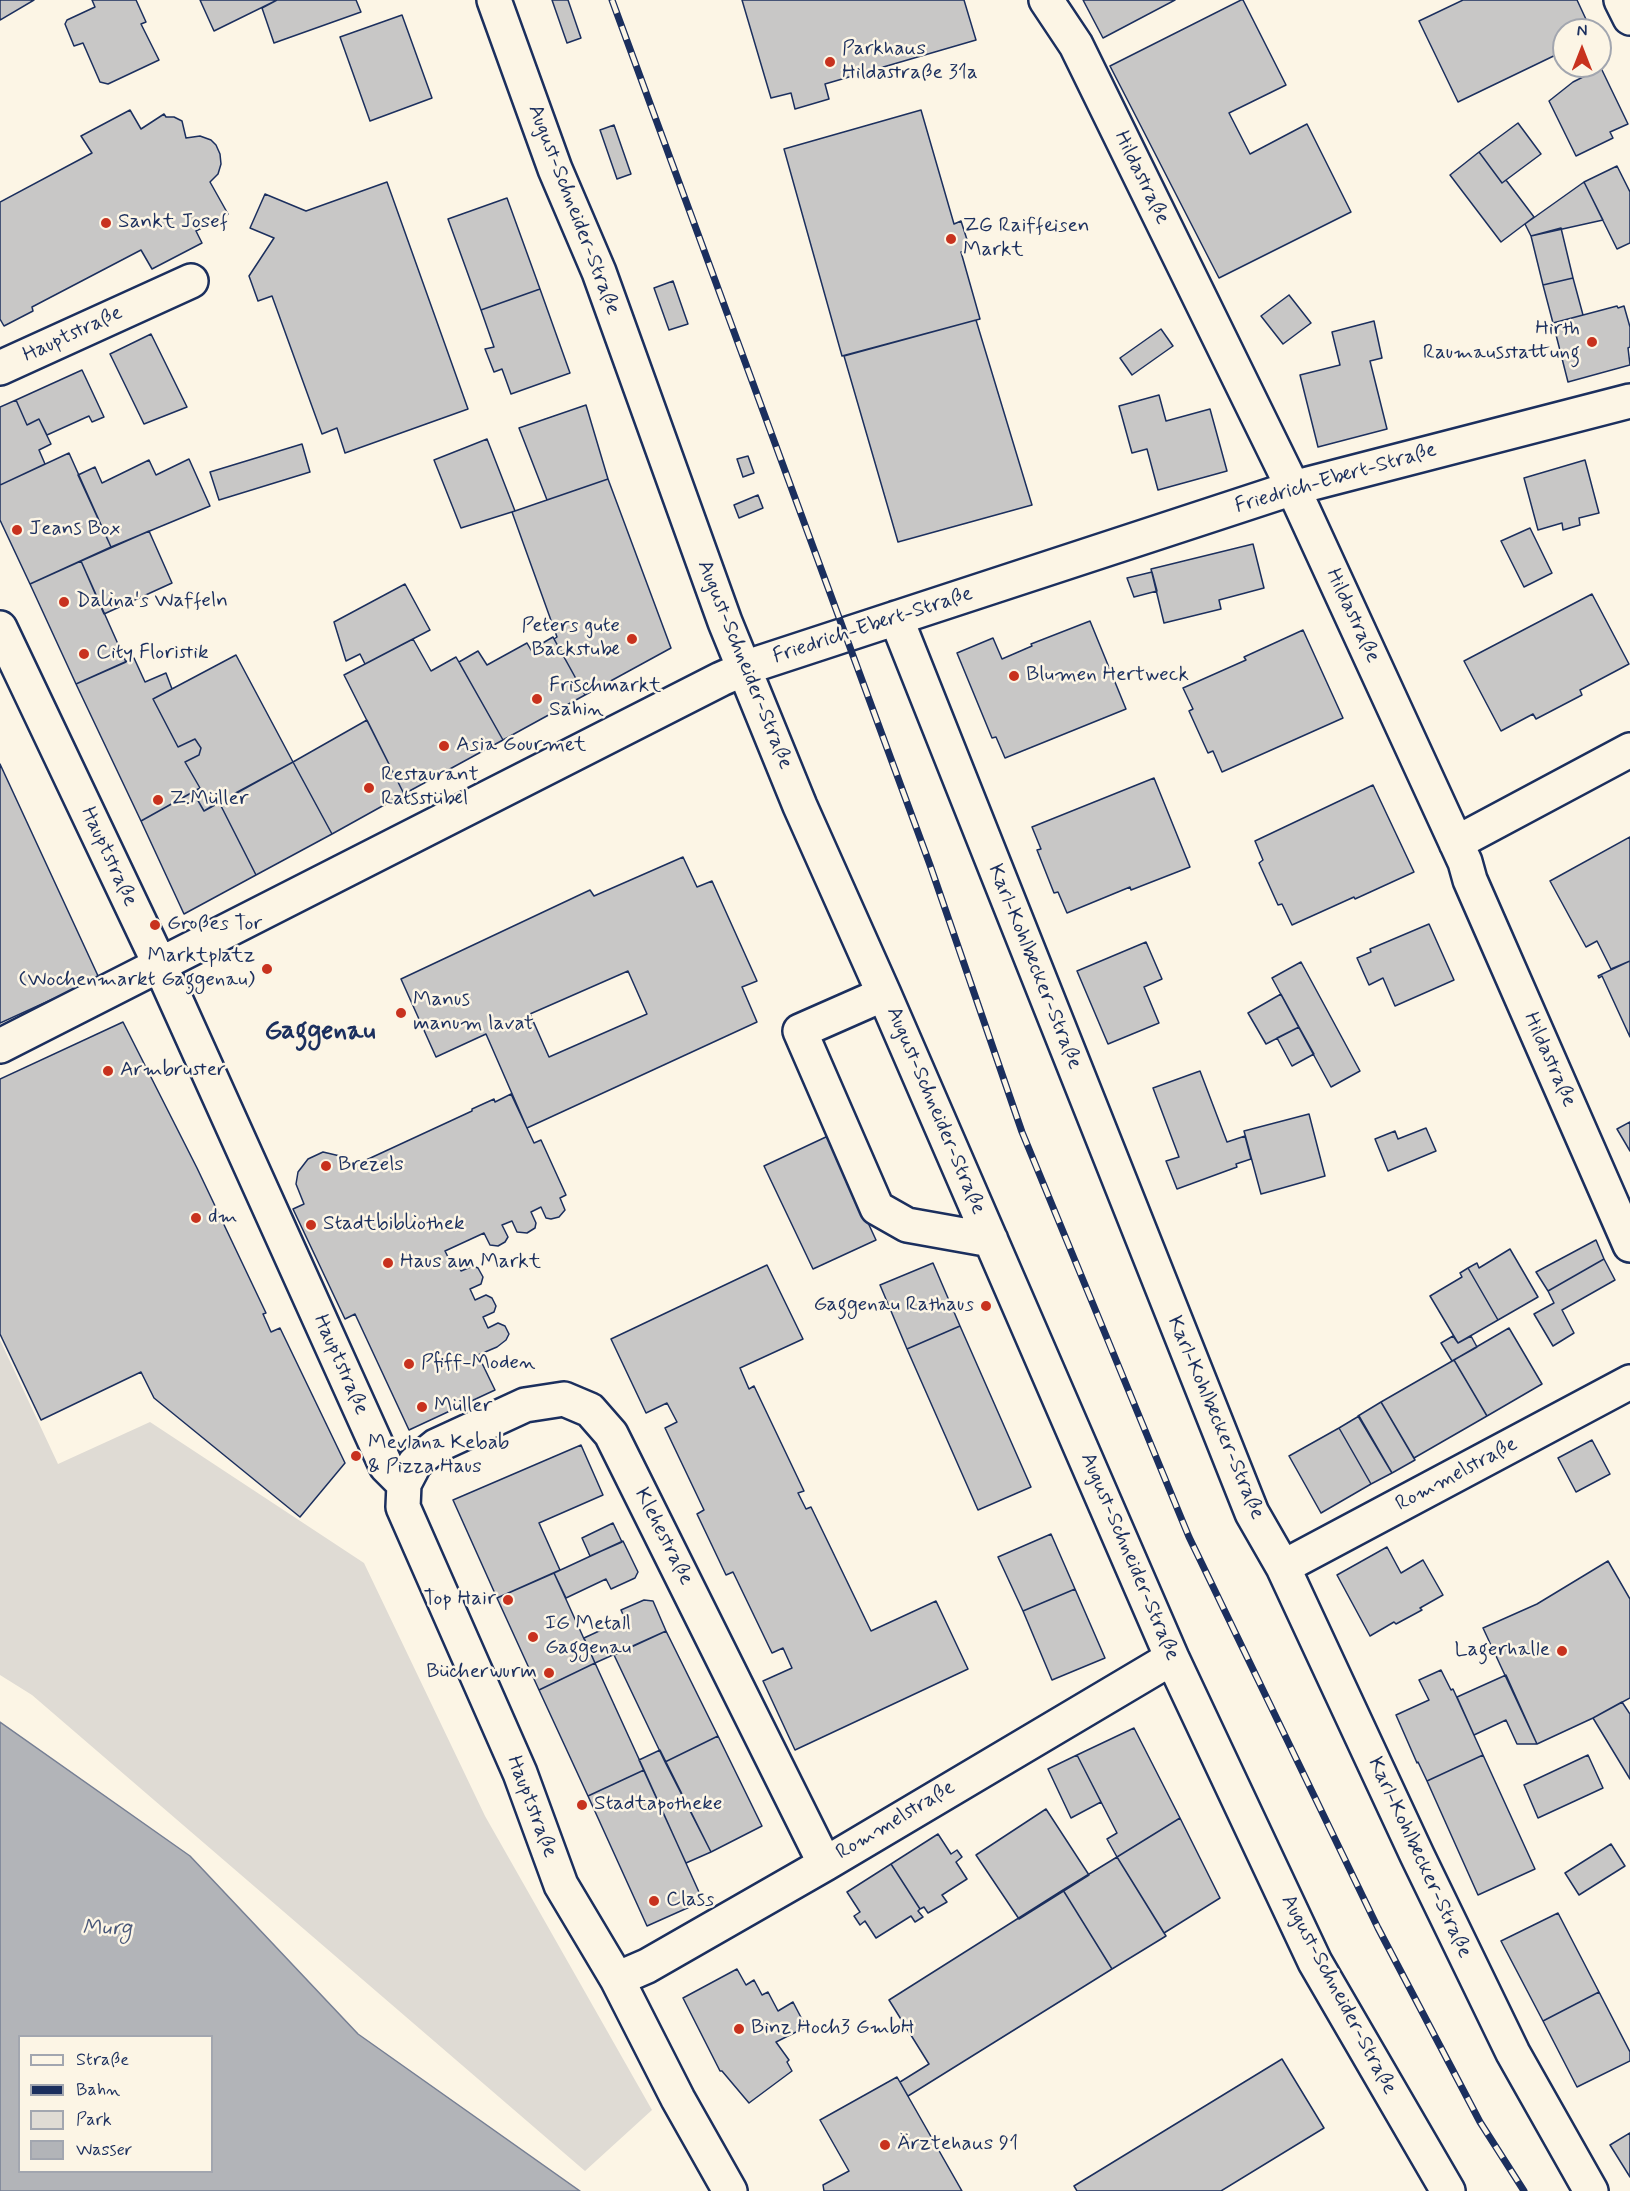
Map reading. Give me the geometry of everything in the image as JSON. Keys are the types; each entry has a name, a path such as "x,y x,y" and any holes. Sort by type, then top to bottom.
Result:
{"street":[{"name":"August-Schneider-Straße","path":"494,0 555,169 598,273 724,622 800,806 1172,1658 1316,1962 1448,2191"},
{"name":"Hildastraße","path":"1046,0 1076,45 1293,488 1465,862 1470,880 1630,1245"},
{"path":"1621,0 1630,18"},
{"name":"Hauptstraße","path":"0,368 147,301 153,285 188,275"},
{"name":"Friedrich-Ebert-Straße","path":"0,1046 744,669 1293,488 1630,400"},
{"name":"Karl-Kohlbecker-Straße","path":"896,618 1252,1513 1283,1568 1422,1866 1513,2053 1591,2191"},
{"name":"Hauptstraße","path":"0,628 159,965 386,1466 404,1484 403,1507 520,1773 561,1885 616,1979 730,2191"},
{"path":"1456,843 1630,750"},
{"path":"884,994 800,1031 877,1208 907,1225 991,1240"},
{"name":"Rommelstraße","path":"1283,1568 1630,1382"},
{"name":"Klehestraße","path":"404,1484 415,1463 436,1446 525,1405 564,1399 590,1410 611,1434 825,1864"},
{"name":"Rommelstraße","path":"616,1979 647,1966 825,1864 1172,1658"}],"green space":[{"path":"0,1340 58,1464 150,1422 364,1563 485,1816 652,2110 585,2171 32,1695 0,1675"}],"water":[{"name":"Murg","path":"0,1722 190,1856 358,2034 580,2191 0,2191"}],"building":[{"path":"0,0 34,0 0,20"},
{"path":"92,0 136,0 146,22 141,24 159,60 108,84 100,82 83,43 74,46 65,24 67,20 95,7"},
{"path":"200,0 277,0 214,31"},
{"path":"277,0 356,0 361,12 274,43 262,8"},
{"path":"552,0 568,0 581,38 567,43"},
{"name":"Parkhaus Hildastraße 31a","path":"742,0 964,0 976,40 825,84 829,99 795,109 791,93 771,98"},
{"path":"1083,0 1175,0 1103,38"},
{"path":"1241,0 1286,85 1229,113 1250,154 1307,124 1351,212 1219,278 1110,66"},
{"path":"1463,0 1577,0 1585,18 1552,18 1552,57 1458,102 1419,21"},
{"path":"402,15 432,98 370,121 340,37"},
{"path":"1581,78 1606,78 1628,124 1610,132 1613,138 1576,156 1549,101"},
{"name":"Sankt Josef","path":"130,110 141,129 164,114 166,117 174,117 182,121 186,138 200,136 211,140 216,145 221,164 218,174 210,182 228,214 196,231 202,243 152,269 141,250 32,307 33,311 4,326 0,319 0,202 92,153 81,136"},
{"path":"921,110 954,224 961,221 970,249 961,252 980,319 842,356 784,149"},
{"path":"1518,123 1541,154 1502,183 1479,152"},
{"path":"614,125 631,174 617,179 600,130"},
{"path":"1479,152 1502,183 1506,180 1534,217 1501,242 1450,175"},
{"path":"1617,166 1630,192 1630,243 1617,249 1584,182"},
{"path":"387,182 468,409 345,453 337,428 322,434 272,296 258,301 249,276 274,238 250,228 265,194 306,211"},
{"path":"1584,182 1603,220 1531,236 1525,224"},
{"path":"507,198 540,289 481,310 448,219"},
{"path":"1561,228 1573,278 1543,285 1531,236"},
{"path":"1573,278 1583,315 1553,323 1543,285"},
{"path":"673,281 688,324 669,330 654,288"},
{"path":"540,289 570,373 511,394 502,369 494,372 485,349 494,347 481,310"},
{"path":"1289,295 1311,323 1283,344 1261,316"},
{"path":"1617,306 1618,308 1624,306 1630,327 1630,347 1628,348 1630,365 1568,382 1553,323"},
{"path":"976,320 1032,505 898,542 844,356"},
{"path":"1374,321 1382,358 1370,361 1387,429 1318,447 1300,375 1340,365 1332,332"},
{"path":"1161,329 1173,346 1132,375 1120,358"},
{"path":"151,334 187,407 144,424 110,354"},
{"path":"82,370 104,417 92,422 89,416 47,435 39,419 27,425 16,400"},
{"path":"1159,395 1166,421 1210,409 1227,471 1158,490 1147,449 1132,453 1119,406"},
{"path":"16,400 27,425 39,419 51,444 39,450 45,464 0,485 0,407"},
{"path":"586,405 608,479 547,500 519,428"},
{"path":"487,439 515,511 461,528 434,460"},
{"path":"302,444 310,472 219,500 210,472"},
{"path":"69,453 111,547 30,584 0,520 0,485"},
{"path":"748,456 754,473 743,477 737,459"},
{"path":"189,459 210,506 111,547 78,475 95,467 102,483 149,460 156,475"},
{"path":"1585,460 1599,513 1579,518 1580,525 1563,530 1562,523 1538,530 1524,478"},
{"path":"608,479 671,648 585,695 554,639 557,637 512,512"},
{"path":"758,495 763,508 739,518 734,505"},
{"path":"1530,528 1552,573 1524,587 1501,541"},
{"path":"149,531 172,583 104,614 81,561"},
{"path":"1253,544 1264,588 1219,600 1221,609 1164,623 1151,569"},
{"path":"81,561 126,662 76,684 30,584"},
{"path":"1152,572 1157,591 1134,597 1127,578"},
{"path":"405,584 430,630 365,664 360,654 346,661 334,622"},
{"path":"1592,594 1629,664 1580,690 1582,695 1536,719 1533,714 1501,731 1464,661"},
{"path":"1090,621 1126,709 1005,758 996,737 992,738 957,653 993,638 1002,659 1032,646 1031,644"},
{"path":"1303,630 1343,718 1222,772 1213,751 1208,753 1189,711 1193,709 1183,688 1246,660 1244,657"},
{"path":"553,637 585,695 503,740 459,662 478,651 487,665 527,643 531,650"},
{"path":"413,639 431,671 456,657 503,740 404,794 344,675"},
{"path":"236,655 293,762 204,811 193,792 200,788 185,762 199,755 201,748 195,739 178,747 153,699"},
{"path":"134,658 145,682 166,673 172,689 153,699 178,747 195,739 201,748 199,755 185,762 200,788 141,821 76,684"},
{"path":"367,720 404,794 332,834 293,762"},
{"path":"293,762 332,834 256,875 219,802"},
{"path":"0,764 99,978 0,1023"},
{"path":"1154,778 1190,867 1131,890 1130,887 1067,913 1058,892 1054,893 1037,850 1041,849 1032,827"},
{"path":"1373,785 1414,872 1292,925 1282,904 1278,905 1259,863 1263,860 1255,841"},
{"path":"193,792 204,811 219,802 256,875 184,914 141,821"},
{"path":"1630,837 1630,961 1611,969 1597,941 1586,947 1550,881"},
{"path":"683,857 697,887 712,881 757,981 742,987 757,1022 527,1128 486,1034 436,1057 401,979 590,890 594,896","holes":["628,971 647,1014 549,1057 530,1014"]},
{"path":"1429,924 1454,980 1395,1006 1383,978 1369,985 1357,958 1371,952 1370,949"},
{"path":"1146,942 1162,979 1144,987 1159,1023 1108,1044 1077,971"},
{"path":"1630,961 1630,1037 1602,976 1599,978 1598,976"},
{"path":"1301,962 1360,1071 1331,1087 1272,978"},
{"path":"1281,994 1299,1027 1266,1044 1248,1013"},
{"path":"123,1022 197,1168 266,1313 263,1314 271,1332 280,1328 345,1463 300,1517 154,1398 141,1372 41,1420 0,1334 0,1079"},
{"path":"1299,1027 1314,1054 1292,1066 1277,1038"},
{"path":"1200,1071 1227,1142 1245,1136 1251,1159 1236,1164 1237,1167 1177,1189 1166,1161 1179,1157 1153,1088"},
{"name":"Haus am Markt","path":"511,1094 534,1143 541,1140 566,1195 560,1198 565,1210 559,1217 551,1219 546,1218 541,1207 531,1212 536,1223 535,1228 527,1233 517,1232 512,1221 502,1225 508,1237 498,1246 490,1245 484,1233 445,1251 450,1261 455,1258 461,1271 473,1266 478,1268 483,1277 481,1284 470,1289 475,1300 486,1295 492,1298 496,1306 494,1312 483,1317 488,1328 498,1323 505,1326 509,1334 506,1340 497,1347 478,1355 495,1390 409,1430 355,1314 345,1319 293,1209 304,1204 296,1184 298,1172 308,1159 323,1152 340,1156 351,1167 472,1111 472,1109"},
{"path":"1309,1114 1325,1176 1261,1194 1244,1131"},
{"path":"1630,1122 1630,1151 1617,1129"},
{"path":"1426,1128 1436,1151 1388,1171 1375,1139 1395,1131 1398,1139"},
{"path":"828,1136 876,1240 813,1269 764,1166"},
{"path":"1596,1240 1604,1259 1548,1291 1536,1272"},
{"path":"1510,1249 1538,1297 1498,1320 1468,1268 1477,1263 1479,1268"},
{"path":"1604,1259 1615,1280 1562,1310 1574,1333 1553,1346 1534,1314 1554,1303 1548,1291"},
{"path":"933,1263 960,1326 907,1349 880,1285"},
{"path":"767,1265 803,1339 740,1368 749,1389 754,1386 804,1491 798,1493 806,1509 811,1507 871,1631 936,1601 968,1669 795,1750 763,1681 792,1668 783,1648 772,1653 733,1572 726,1575 697,1514 704,1510 665,1428 677,1422 667,1403 646,1413 611,1339"},
{"path":"1468,1268 1498,1320 1458,1343 1430,1296 1462,1277 1460,1273"},
{"path":"960,1326 1031,1487 978,1510 907,1349"},
{"path":"1509,1328 1542,1384 1487,1416 1454,1360"},
{"path":"1453,1336 1458,1343 1471,1336 1477,1347 1452,1361 1441,1343"},
{"path":"1454,1360 1487,1416 1414,1458 1381,1402"},
{"path":"1381,1402 1415,1460 1392,1473 1358,1416"},
{"path":"1359,1416 1392,1473 1371,1484 1339,1428"},
{"path":"1339,1428 1371,1484 1321,1513 1289,1456"},
{"path":"1592,1440 1610,1474 1576,1492 1558,1458"},
{"path":"581,1445 603,1495 539,1523 560,1570 497,1598 453,1500"},
{"path":"613,1523 622,1542 590,1556 582,1538"},
{"path":"1051,1534 1075,1589 1023,1611 998,1557"},
{"path":"623,1541 638,1572 635,1578 611,1589 606,1579 566,1598 554,1573"},
{"path":"1387,1547 1401,1573 1423,1560 1443,1595 1420,1608 1422,1610 1370,1636 1337,1575"},
{"name":"Lagerhalle","path":"1608,1561 1630,1599 1630,1698 1537,1744 1483,1628 1537,1604"},
{"path":"554,1573 595,1663 539,1690 497,1598"},
{"path":"1075,1589 1105,1658 1052,1680 1023,1611"},
{"path":"644,1600 653,1601 666,1631 595,1663 584,1638 625,1619 621,1610"},
{"path":"666,1631 718,1736 665,1762 614,1655"},
{"path":"595,1663 644,1770 588,1796 539,1690"},
{"path":"1441,1670 1451,1690 1453,1689 1483,1755 1427,1781 1396,1715 1429,1700 1419,1680"},
{"path":"1506,1675 1537,1744 1517,1744 1506,1720 1474,1735 1457,1697"},
{"path":"1622,1702 1630,1714 1630,1779 1593,1718"},
{"path":"1134,1728 1180,1818 1117,1857 1107,1839 1117,1833 1077,1755"},
{"path":"718,1736 762,1826 711,1852 665,1762"},
{"path":"660,1750 711,1852 686,1863 639,1760"},
{"path":"1077,1755 1101,1802 1071,1818 1048,1769"},
{"path":"1483,1755 1535,1869 1478,1895 1427,1781"},
{"path":"1588,1755 1603,1788 1538,1818 1524,1785"},
{"path":"644,1770 703,1901 647,1926 588,1796"},
{"path":"1046,1809 1089,1875 1019,1919 976,1855"},
{"path":"1180,1818 1220,1898 1164,1933 1117,1857"},
{"path":"938,1834 951,1854 957,1850 962,1857 956,1862 967,1879 942,1895 947,1902 928,1913 924,1907 920,1909 891,1864"},
{"path":"1611,1844 1625,1866 1579,1895 1565,1873"},
{"path":"1117,1857 1166,1936 1112,1969 1063,1890"},
{"path":"891,1864 923,1917 915,1922 911,1916 876,1938 865,1921 860,1925 854,1916 860,1912 847,1892"},
{"path":"1063,1890 1112,1969 908,2096 900,2082 929,2064 889,2000"},
{"path":"1558,1913 1599,1992 1543,2021 1501,1941"},
{"path":"737,1969 746,1985 754,1980 762,1995 768,1992 778,2011 793,2002 806,2027 776,2042 789,2060 787,2062 792,2071 749,2103 720,2071 683,1998"},
{"path":"1599,1992 1630,2052 1630,2061 1577,2087 1543,2021"},
{"path":"1282,2059 1324,2128 1221,2191 1077,2191 1074,2186"},
{"name":"Ärztehaus 91","path":"897,2077 962,2191 824,2191 823,2185 849,2171 820,2120"},
{"path":"1630,2133 1630,2177 1610,2145"}],"railway":[{"path":"612,0 930,865 1022,1132 1189,1537 1378,1928 1480,2122 1524,2191"}],"place":[{"name":"Parkhaus Hildastraße 31a","path":"830,62"},
{"name":"Sankt Josef","path":"106,223"},
{"name":"ZG Raiffeisen Markt","path":"951,239"},
{"name":"Hirth Raumausstattung","path":"1592,342"},
{"name":"Jeans Box","path":"17,530"},
{"name":"Dalina's Waffeln","path":"64,602"},
{"name":"Peters gute Backstube","path":"632,639"},
{"name":"City Floristik","path":"84,654"},
{"name":"Blumen Hertweck","path":"1014,676"},
{"name":"Frischmarkt Sahin","path":"537,699"},
{"name":"Asia Gourmet","path":"444,746"},
{"name":"Restaurant Ratsstübel","path":"369,788"},
{"name":"Z.Müller","path":"158,800"},
{"name":"Großes Tor","path":"155,925"},
{"name":"Marktplatz (Wochenmarkt Gaggenau)","path":"267,969"},
{"name":"Manus manum lavat","path":"401,1013"},
{"name":"Armbruster","path":"108,1071"},
{"name":"Brezels","path":"326,1166"},
{"name":"dm","path":"196,1218"},
{"name":"Stadtbibliothek","path":"311,1225"},
{"name":"Haus am Markt","path":"388,1263"},
{"name":"Gaggenau Rathaus","path":"986,1306"},
{"name":"Pfiff-Moden","path":"409,1364"},
{"name":"Müller","path":"422,1407"},
{"name":"Mevlana Kebab & Pizza Haus","path":"356,1456"},
{"name":"Top Hair","path":"508,1600"},
{"name":"IG Metall Gaggenau","path":"533,1637"},
{"name":"Lagerhalle","path":"1562,1651"},
{"name":"Bücherwurm","path":"549,1673"},
{"name":"Stadtapotheke","path":"582,1805"},
{"name":"Class","path":"654,1901"},
{"name":"Binz Hoch3 GmbH","path":"739,2029"},
{"name":"Ärztehaus 91","path":"885,2145"}],"district":[{"name":"Gaggenau","path":"320,1032"}]}
